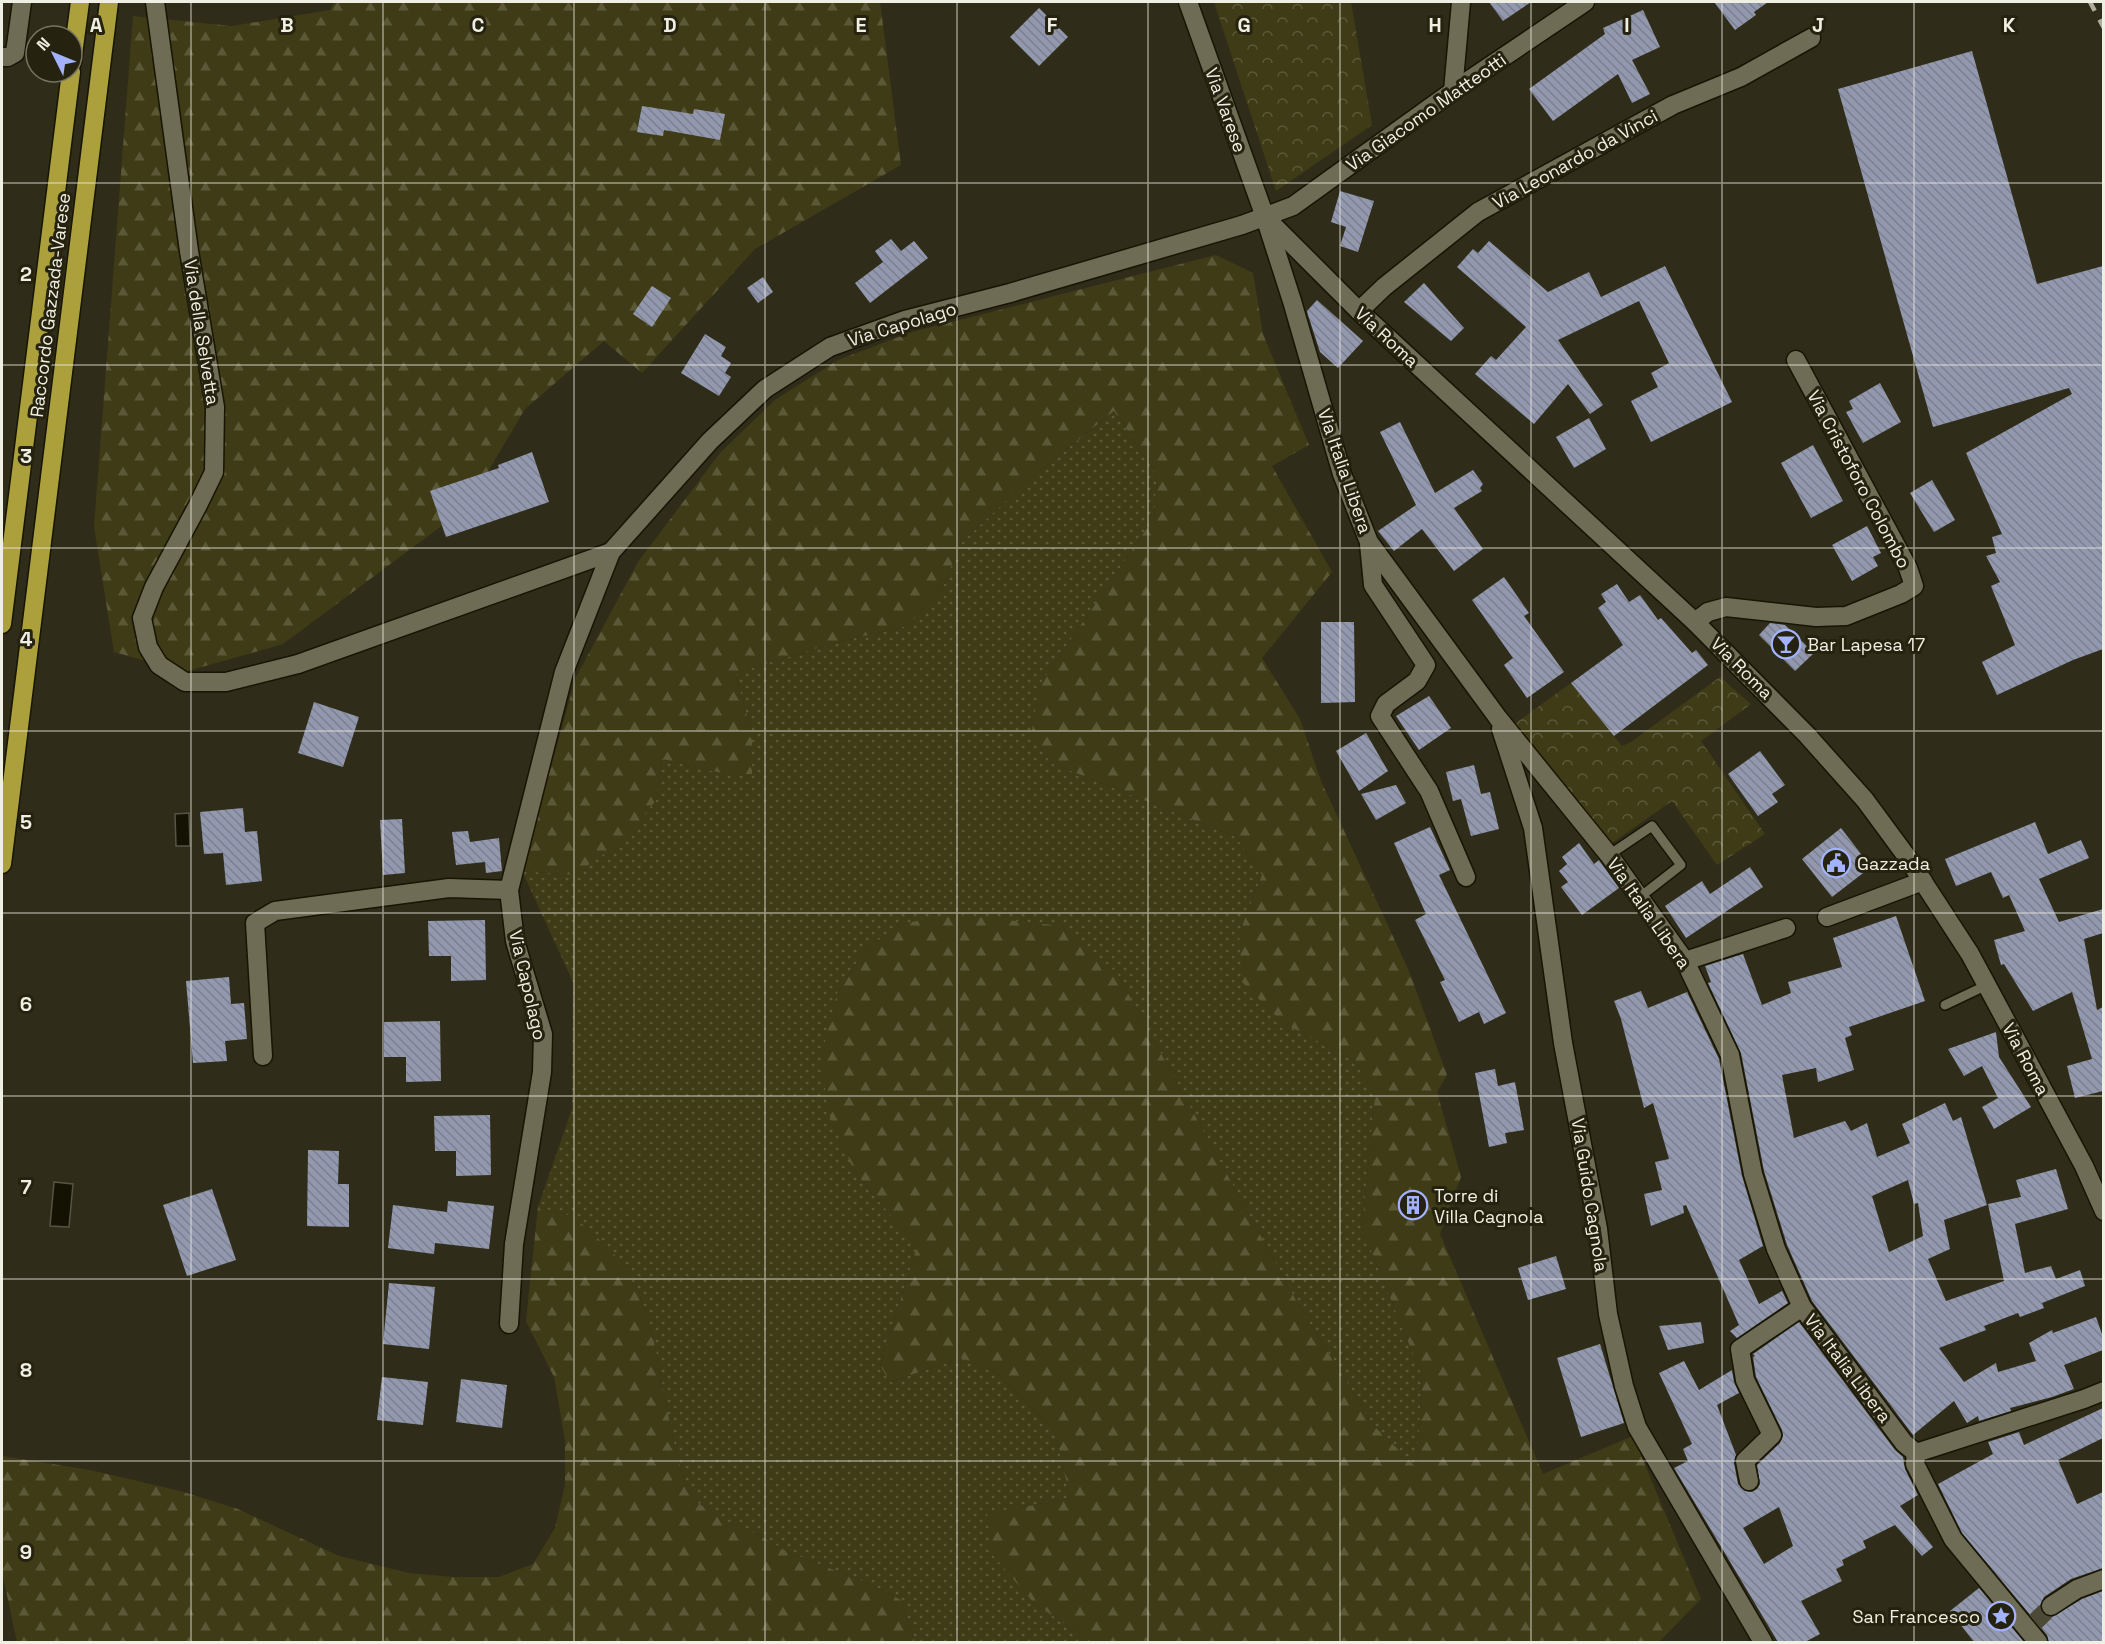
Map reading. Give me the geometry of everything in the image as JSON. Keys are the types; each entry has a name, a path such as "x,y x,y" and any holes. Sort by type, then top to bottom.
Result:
{"highway":[{"path":"77,24 80,2"},
{"name":"Raccordo Gazzada-Varese","path":"2,864 109,2"},
{"name":"Raccordo Gazzada-Varese","path":"2,624 70,84"}],"street":[{"path":"2,57 15,53 22,2"},
{"name":"Via della Selvetta","path":"148,647 141,618 153,587 214,472 215,408 189,251 155,2"},
{"name":"Via Varese","path":"1188,2 1265,217"},
{"path":"1453,91 1461,2"},
{"name":"Via Giacomo Matteotti","path":"1265,217 1293,206 1453,91 1585,2"},
{"name":"Via Leonardo da Vinci","path":"1359,311 1384,287 1478,212 1673,105 1741,77 1812,38"},
{"name":"Via Capolago","path":"509,1324 514,1244 542,1072 543,1034 515,941 509,891 564,672 611,552 710,441 765,388 830,347 905,320 1010,293 1265,217"},
{"name":"Via Roma","path":"1265,217 1359,311 1695,622 1800,728 1865,800 1923,881 1970,954 2084,1166 2103,1211"},
{"name":"Via Italia Libera","path":"1265,217 1342,474 1369,542 1498,718 1609,855 1685,961 1730,1055 1753,1174 1776,1249 1803,1307 1904,1443 1916,1452"},
{"name":"Via Cristoforo Colombo","path":"1695,622 1708,612 1726,607 1816,617 1846,616 1901,594 1914,586 1908,567 1796,360"},
{"path":"1369,542 1373,585 1426,665 1417,681 1386,704 1380,717 1429,791 1466,877"},
{"name":"Via Capolago","path":"148,647 159,665 185,682 226,682 298,664 611,552"},
{"name":"Via Guido Cagnola","path":"1498,718 1533,828 1563,1043 1598,1229 1608,1314 1624,1386 1637,1428 1763,1642"},
{"path":"1827,917 1923,881"},
{"path":"263,1056 255,923 275,911 449,888 509,891"},
{"path":"1685,961 1786,928"},
{"path":"1749,1481 1745,1461 1772,1435 1745,1380 1740,1349 1803,1307"},
{"path":"2033,1632 1953,1539 1915,1464 1916,1452 2103,1391"},
{"path":"2051,1606 2077,1589 2103,1579"}],"lane":[{"path":"1609,855 1652,826 1681,866 1640,897"},
{"path":"1945,1005 1987,985"}],"green space":[{"path":"334,2 880,2 901,165 755,249 642,373 604,341 525,409 467,507 283,644 184,672 114,652 94,527 133,16 232,26 330,10"},
{"path":"1214,2 1351,2 1372,125 1276,191"},
{"path":"1216,255 1253,273 1263,334 1309,445 1272,466 1332,572 1262,658 1300,719 1321,781 1409,971 1447,1075 1437,1092 1461,1177 1440,1234 1543,1474 1633,1436 1701,1599 1659,1642 1092,1642 1034,1603 991,1553 987,1514 1070,1498 1055,1431 996,1372 961,1358 890,1382 880,1365 917,1247 854,1171 828,1112 821,1057 837,994 865,949 903,924 950,914 1062,926 1117,973 1298,1304 1374,1426 1417,1468 1422,1376 1362,1228 1375,1096 1354,1060 1283,1023 1242,982 1239,934 1262,875 1236,837 1051,763 1031,737 1039,686 1154,518 1157,475 1114,411 1026,482 960,544 942,590 907,626 838,642 735,673 752,733 752,774 726,774 662,759 657,799 624,840 574,875 522,871 576,677 638,562 720,453 775,400 838,360 912,332"},
{"path":"1114,411 1157,475 1154,518 1039,686 1051,763 1236,837 1262,875 1239,934 1283,1023 1354,1060 1375,1096 1362,1228 1422,1376 1417,1469 1374,1426 1298,1304 1117,973 903,924 865,949 837,994 854,1171 917,1247 880,1365 891,1382 961,1358 996,1372 1055,1431 1070,1498 988,1514 1034,1603 1092,1642 915,1642 901,1600 872,1585 786,1551 759,1535 722,1519 698,1503 684,1479 673,1439 653,1336 639,1292 571,1216 538,1207 572,1109 573,982 522,871 574,875 657,799 662,759 726,774 752,733 735,673 838,642 907,626 942,590 960,544 1026,482"},
{"path":"1720,677 1751,704 1701,741 1765,834 1717,865 1672,801 1612,843 1513,725 1571,683 1622,746 1631,742"},
{"path":"538,1207 571,1216 587,1228 619,1259 639,1292 653,1336 673,1439 684,1479 698,1503 722,1519 759,1535 786,1551 872,1585 901,1600 915,1642 17,1642 2,1572 2,1456 90,1470 180,1491 238,1509 339,1556 409,1573 453,1577 499,1577 533,1564 555,1528 565,1485 565,1440 554,1377 526,1321"}],"shaded area":[{"path":"189,813 190,846 176,846 175,814"},
{"path":"54,1182 73,1184 69,1227 50,1226"}],"building":[{"path":"1489,2 1531,2 1503,21"},
{"path":"1714,2 1768,2 1754,12 1756,15 1735,30"},
{"path":"1039,8 1068,37 1039,66 1010,37"},
{"path":"1643,10 1660,47 1632,60 1650,94 1632,103 1618,74 1553,121 1529,89 1605,34 1603,28"},
{"path":"1972,51 2037,284 2103,266 2103,649 2073,660 1997,695 1982,662 2015,645 1991,586 2000,582 1986,556 1996,553 1992,537 2002,534 1966,453 2072,394 2069,388 1933,427 1838,89"},
{"path":"642,106 693,114 694,109 725,114 720,140 664,130 663,136 637,132"},
{"path":"1340,191 1374,201 1358,252 1340,246 1346,227 1331,222"},
{"path":"891,239 901,251 914,241 928,258 870,303 855,283 883,262 875,251"},
{"path":"1489,241 1548,292 1589,272 1601,297 1665,266 1732,402 1651,442 1631,401 1658,387 1651,373 1669,363 1639,301 1558,340 1603,405 1590,414 1568,384 1534,424 1475,374 1491,356 1496,360 1526,327 1457,267 1473,249 1478,253"},
{"path":"763,277 773,292 758,303 747,288"},
{"path":"1424,283 1464,328 1451,341 1404,302"},
{"path":"652,286 671,298 652,327 633,314"},
{"path":"1317,300 1363,341 1338,368 1320,352 1308,315 1307,311"},
{"path":"705,334 726,347 721,356 731,363 725,373 731,377 719,396 681,373"},
{"path":"1880,383 1901,422 1863,443 1846,412 1853,409 1849,401"},
{"path":"1589,418 1606,449 1574,468 1556,437"},
{"path":"1400,422 1435,493 1473,470 1483,484 1480,488 1482,491 1454,508 1483,549 1454,571 1422,529 1394,551 1378,531 1416,505 1380,432"},
{"path":"1813,445 1843,501 1811,518 1781,463"},
{"path":"532,452 549,502 446,537 430,491 499,468 498,465"},
{"path":"1932,480 1955,520 1934,532 1910,493"},
{"path":"1867,526 1881,553 1873,557 1878,566 1852,581 1832,545"},
{"path":"1504,577 1529,613 1524,616 1564,672 1527,698 1504,665 1513,658 1472,600"},
{"path":"1617,584 1629,602 1640,595 1658,620 1661,618 1692,653 1696,650 1708,665 1614,736 1571,683 1623,645 1598,608 1606,602 1601,594"},
{"path":"1321,622 1354,622 1355,702 1321,703"},
{"name":"Bar Lapesa 17","path":"1770,623 1785,625 1814,653 1795,671 1759,635"},
{"path":"1429,696 1451,728 1419,750 1396,716"},
{"path":"314,702 359,717 343,767 298,753"},
{"path":"1366,733 1388,771 1359,791 1336,751"},
{"path":"1760,751 1785,785 1772,794 1778,802 1758,816 1728,774"},
{"path":"1474,765 1481,794 1490,792 1499,829 1471,836 1461,799 1453,801 1446,772"},
{"path":"1396,785 1406,803 1376,820 1361,794"},
{"path":"243,808 245,832 257,831 262,881 226,885 223,853 204,854 200,812"},
{"path":"402,819 405,873 383,875 380,820"},
{"path":"2035,822 2048,854 2081,840 2089,858 2039,879 2059,922 2103,909 2103,933 2084,939 2097,1010 2103,1007 2103,1091 2075,1098 2067,1066 2092,1059 2072,992 2033,1011 2004,964 2001,965 1994,940 2025,931 2009,895 2003,898 1991,872 1956,886 1945,859"},
{"path":"1430,827 1450,870 1439,875 1506,1013 1484,1024 1479,1012 1459,1022 1440,982 1445,980 1415,920 1426,914 1394,843"},
{"name":"Gazzada","path":"1841,828 1871,867 1832,897 1802,859"},
{"path":"468,831 470,842 499,838 502,871 486,873 485,862 456,865 452,832"},
{"path":"1579,843 1594,864 1599,860 1619,888 1582,915 1561,887 1568,882 1559,871 1567,864 1562,857"},
{"path":"1750,867 1763,887 1686,938 1665,906 1702,881 1710,894"},
{"path":"1896,916 1925,1001 1849,1027 1852,1035 1845,1038 1854,1070 1818,1082 1816,1068 1782,1075 1794,1138 1845,1121 1851,1131 1867,1123 1877,1157 1910,1143 1902,1124 1945,1103 1953,1121 1961,1117 1987,1205 1944,1220 1950,1249 1928,1259 1946,1301 2004,1281 1988,1204 2021,1197 2016,1180 2056,1169 2068,1209 2015,1224 2025,1273 2051,1266 2056,1279 2080,1270 2085,1286 2042,1303 2044,1308 2020,1317 2018,1313 1984,1326 1986,1330 1939,1348 1964,1382 1996,1363 1998,1372 2036,1361 2029,1343 2052,1330 2053,1333 2096,1317 2103,1337 2103,1350 2064,1365 2074,1389 2010,1408 2011,1411 1979,1421 1978,1416 1967,1423 1954,1401 1913,1435 1812,1301 1787,1245 1764,1171 1741,1053 1708,983 1711,982 1705,966 1743,954 1762,1005 1791,993 1788,982 1842,967 1833,938","holes":["1908,1180 1914,1204 1918,1203 1923,1236 1889,1252 1872,1196"]},
{"path":"485,920 486,980 451,981 451,956 429,956 428,921"},
{"path":"229,977 231,1004 244,1003 247,1039 225,1041 227,1061 193,1063 186,981"},
{"path":"1641,991 1648,1008 1687,992 1719,1059 1742,1176 1763,1246 1739,1260 1759,1304 1782,1291 1788,1303 1737,1338 1730,1331 1739,1325 1686,1205 1683,1206 1684,1213 1651,1226 1644,1194 1662,1190 1655,1162 1669,1159 1653,1103 1644,1108 1621,1019 1614,1001"},
{"path":"440,1021 441,1081 406,1082 406,1057 384,1057 384,1022"},
{"path":"1996,1032 1999,1057 2031,1107 1994,1129 1982,1107 1998,1098 1982,1066 1964,1076 1948,1049"},
{"path":"1495,1069 1498,1086 1515,1082 1524,1130 1505,1133 1507,1143 1489,1147 1475,1073"},
{"path":"490,1115 491,1175 456,1176 456,1151 435,1151 434,1116"},
{"path":"308,1150 339,1151 338,1184 349,1184 349,1227 307,1226"},
{"path":"212,1189 236,1260 187,1276 163,1205"},
{"path":"448,1201 494,1206 489,1249 435,1243 434,1254 388,1248 393,1205 447,1212"},
{"path":"1556,1256 1566,1289 1528,1300 1518,1268"},
{"path":"389,1283 435,1287 429,1349 383,1344"},
{"path":"1701,1322 1704,1343 1668,1350 1659,1326"},
{"path":"1799,1322 1895,1450 1903,1457 1905,1469 1918,1495 1900,1506 1933,1547 1922,1556 1895,1525 1863,1541 1866,1548 1842,1560 1844,1565 1836,1569 1842,1581 1801,1601 1820,1634 1805,1642 1778,1642 1674,1468 1688,1461 1683,1449 1692,1444 1659,1373 1684,1361 1699,1390 1732,1370 1739,1393 1717,1405 1736,1455 1734,1463 1738,1484 1745,1491 1752,1492 1757,1489 1760,1484 1757,1465 1780,1443 1783,1436 1756,1377 1753,1354","holes":["1779,1507 1793,1546 1764,1564 1743,1528"]},
{"path":"1600,1344 1624,1423 1581,1437 1557,1358"},
{"path":"382,1377 428,1382 423,1425 377,1420"},
{"path":"461,1379 507,1385 502,1428 456,1422"},
{"path":"2103,1408 2103,1438 2058,1460 2077,1504 2103,1492 2103,1568 2071,1579 2044,1597 2040,1606 2042,1613 2052,1617 2082,1599 2103,1591 2103,1642 2049,1642 2047,1635 1962,1533 1938,1484 1993,1454 1988,1442 2019,1432 2024,1445"},
{"path":"1979,1588 2024,1642 1974,1642 1950,1611"}],"tunnel":[{"path":"2033,1624 2051,1606"}],"railway":[{"path":"2090,2 2104,28"}],"place":[{"name":"Bar Lapesa 17","path":"1786,644"},
{"name":"Gazzada","path":"1836,863"},
{"name":"Torre di Villa Cagnola","path":"1413,1205"},
{"name":"San Francesco","path":"2001,1616"}]}
